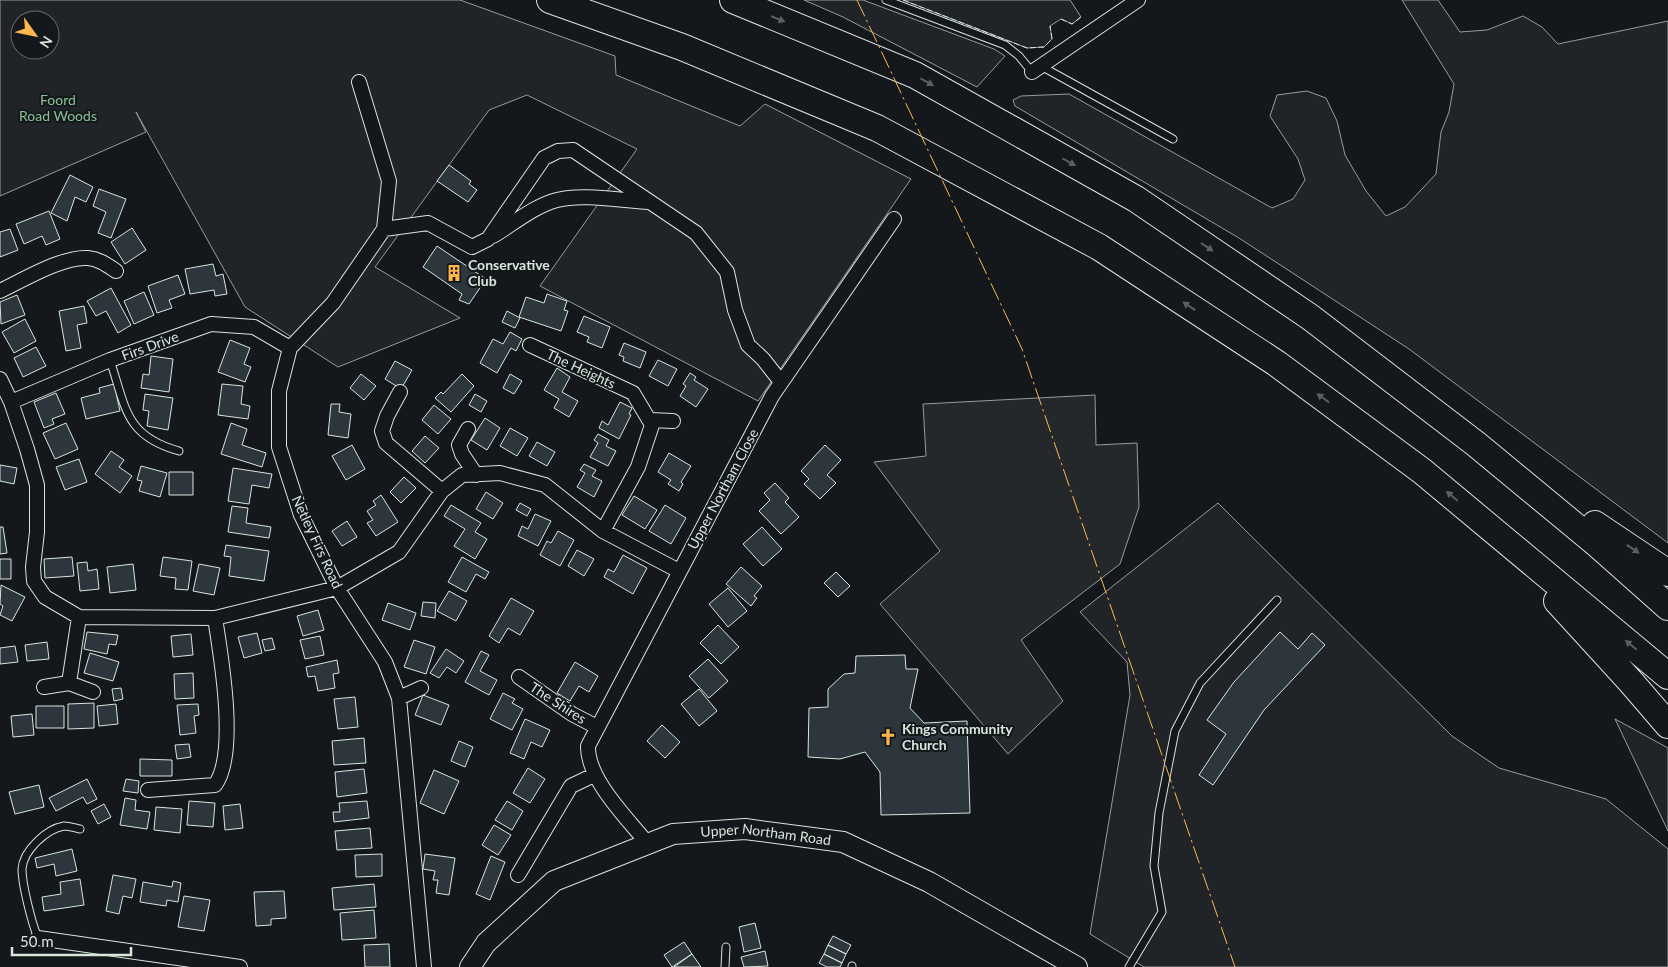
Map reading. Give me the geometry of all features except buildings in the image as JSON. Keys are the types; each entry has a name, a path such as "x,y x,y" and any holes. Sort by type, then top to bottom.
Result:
{"highway":[{"path":"550,0 682,48 877,128 1099,247 1276,363 1422,471 1668,676"},
{"path":"733,0 915,75 1136,199 1310,317 1476,444 1597,544 1668,607"},
{"path":"1476,444 1668,573"},
{"path":"1480,519 1632,682 1668,725"}],"main road":[{"name":"Upper Northam Road","path":"470,967 486,943 554,881 673,834 745,829 844,842 929,882 1057,962 1077,967"}],"street":[{"path":"1037,69 1137,0"},
{"name":"Netley Firs Road","path":"359,82 389,181 384,229 333,302 290,348 279,391 279,447 302,515 337,588 385,662 399,698 424,967"},
{"path":"488,239 544,158 558,150 573,150 696,233 727,272 735,310 748,345 763,359 781,382"},
{"path":"384,229 428,223 472,247 532,212 557,200 582,198 650,202"},
{"name":"Upper Northam Close","path":"647,843 594,775 588,757 588,746 772,396 894,219"},
{"path":"0,291 66,261 87,258 104,262 116,271"},
{"name":"Firs Drive","path":"11,402 110,360 211,324 254,328 290,348"},
{"name":"The Heights","path":"530,345 633,393 650,420"},
{"path":"0,379 11,402 37,484 34,581 45,597 79,617 214,618 337,588 399,552 442,491 462,475 500,473 545,486 603,531 679,572"},
{"path":"400,392 387,416 382,431 386,443 442,491"},
{"path":"603,531 638,467 652,425 650,420 673,421"},
{"path":"468,429 459,445 462,454 476,475"},
{"path":"70,683 79,617"},
{"path":"148,790 215,785 220,778 227,754 222,663 214,618"},
{"name":"The Shires","path":"519,677 572,714 597,727"},
{"path":"44,687 70,683 93,692"},
{"path":"399,698 421,688"},
{"path":"518,875 571,786 594,775"},
{"path":"38,938 240,967"}],"lane":[{"path":"886,0 1005,45 1037,69 1174,139"},
{"path":"110,360 132,423 150,440 180,451"},
{"path":"1129,967 1162,912 1154,866 1159,813 1175,731 1200,683 1277,600"},
{"path":"38,938 33,926 22,868 27,854 52,831 65,826 80,829"},
{"path":"725,967 726,947"}],"green space":[{"name":"Foord Road Woods","path":"0,0 460,0 615,56 616,75 740,126 765,104 911,179 758,401 540,286 637,149 527,95 489,110 375,267 460,318 338,367 245,307 136,112 146,132 0,196"},
{"path":"804,0 863,0 994,49 1005,56 977,87 843,17"},
{"path":"903,0 1070,0 1081,17 1072,24 1061,19 1050,26 1052,39 1044,47 1027,48"},
{"path":"1402,0 1438,0 1460,32 1487,30 1523,16 1542,27 1558,44 1668,21 1668,543 1409,349 1239,238 1015,106 1013,100 1021,96 1069,94 1272,208 1293,199 1305,180 1298,159 1270,116 1277,95 1307,91 1326,98 1337,121 1345,155 1366,191 1386,216 1405,207 1436,174 1441,132 1449,112 1454,84"},
{"path":"1218,503 1452,736 1499,768 1606,799 1668,849 1668,967 1144,967 1090,934 1130,695 1127,662 1080,612"},
{"path":"1615,719 1668,748 1668,831"}],"shaded area":[{"path":"1095,395 1096,445 1137,443 1139,507 1120,564 1021,640 1063,701 1008,754 880,604 940,551 874,462 926,456 923,404"}],"fence":[{"path":"903,0 1027,48 1044,47 1052,39 1050,26"},
{"path":"1061,19 1072,24 1081,17"}],"power":[{"path":"857,0 1022,349 1235,967"}],"place":[{"name":"Conservative Club","path":"454,273"},
{"name":"Kings Community Church","path":"888,737"}]}
